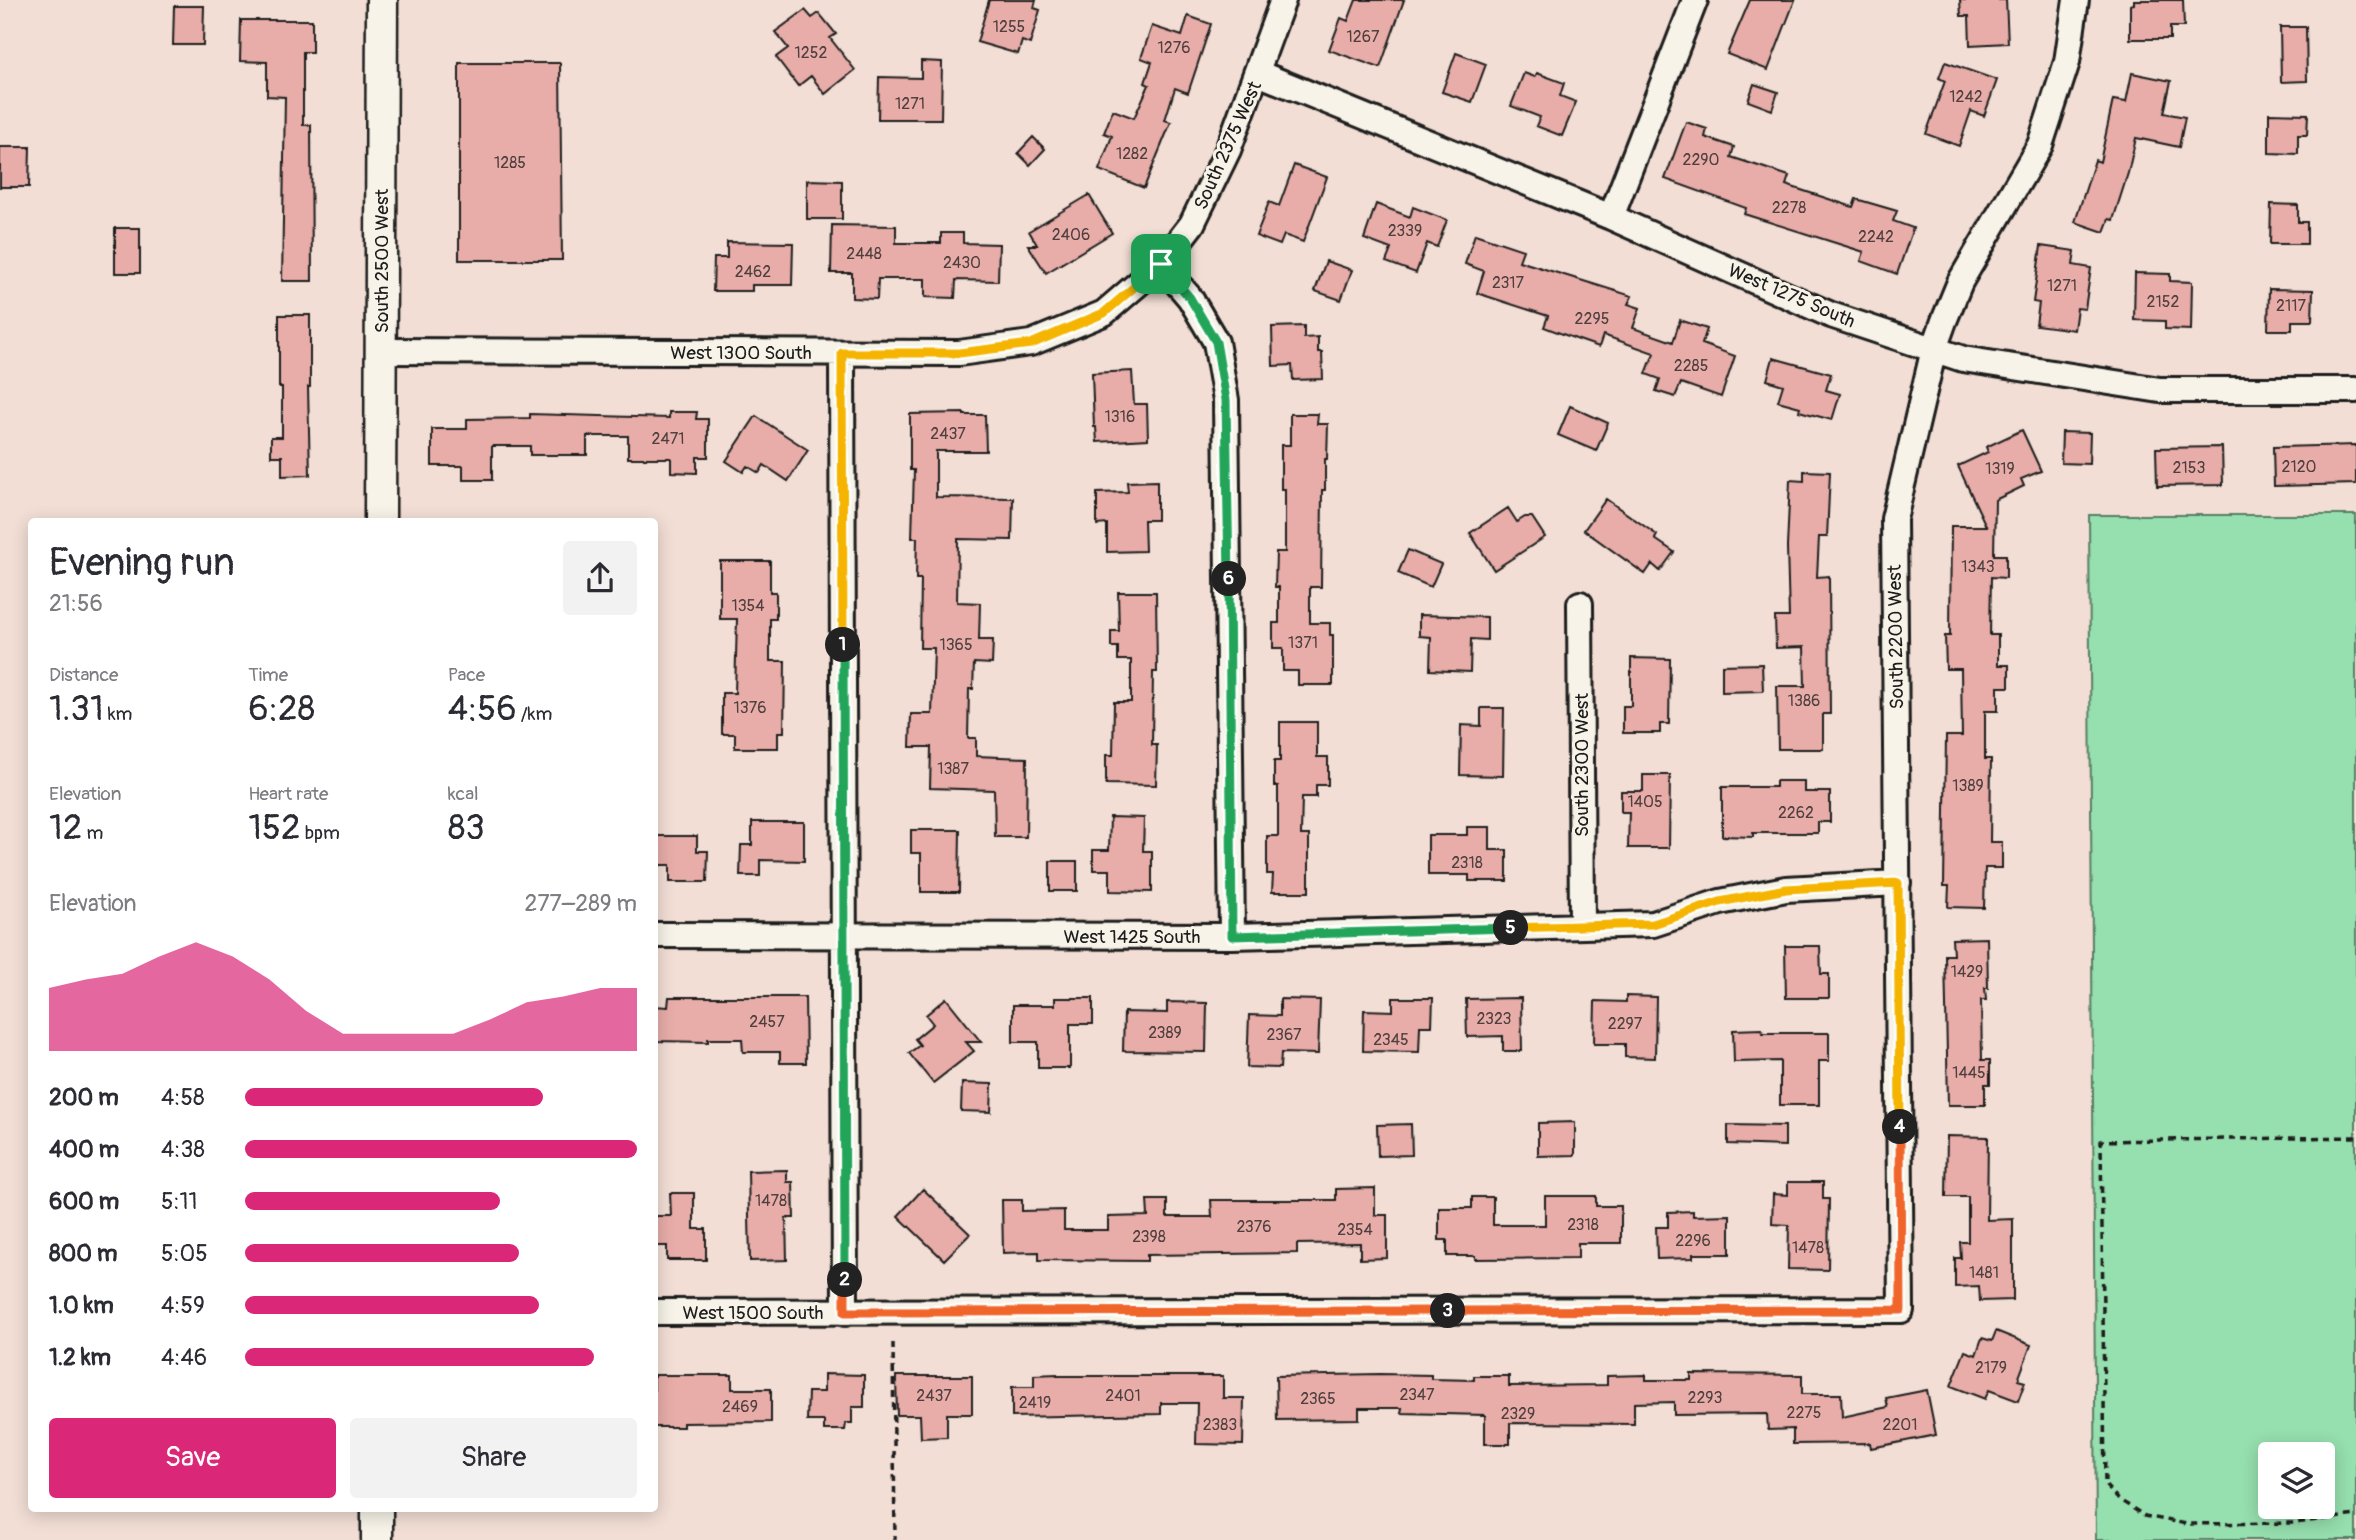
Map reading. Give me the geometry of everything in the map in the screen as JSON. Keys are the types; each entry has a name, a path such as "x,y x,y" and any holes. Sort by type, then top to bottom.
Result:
{"street":[{"name":"South 2500 West","path":"380,518 382,0"},
{"name":"South 2375 West","path":"1161,264 1192,224 1228,150 1283,0"},
{"path":"1611,217 1695,0"},
{"name":"South 2200 West","path":"1901,1310 1894,519 1934,349 1960,282 2040,145 2067,62 2076,0"},
{"name":"West 1275 South","path":"1258,73 1611,217 1830,314 1963,359 2160,390 2356,390"},
{"name":"West 1300 South","path":"381,351 959,353 1031,344 1104,313 1161,264"},
{"path":"1161,264 1190,298 1216,342 1226,400 1232,936"},
{"path":"842,353 845,1312"},
{"name":"South 2300 West","path":"1580,604 1582,926"},
{"name":"West 1425 South","path":"658,935 1232,936 1653,924 1720,902 1786,889 1898,883"},
{"name":"West 1500 South","path":"658,1312 1901,1310"},
{"path":"377,1512 377,1540"}],"path":[{"path":"2356,1137 2101,1141 2105,1485 2118,1499 2145,1516 2187,1524 2295,1523 2356,1515"},
{"path":"893,1343 895,1540"}],"green space":[{"path":"2089,515 2356,515 2356,1540 2096,1540"}],"building":[{"path":"989,0 1036,0 1034,8 1040,10 1030,44 1022,41 1018,54 977,42"},
{"path":"1356,0 1404,0 1380,68 1329,50 1341,18 1348,21"},
{"path":"1750,0 1795,0 1768,70 1727,54"},
{"path":"1960,0 2006,0 2008,43 1970,45 1969,16 1961,16"},
{"path":"2134,0 2183,0 2184,27 2170,27 2170,39 2130,39 2130,5 2134,4"},
{"path":"174,6 204,6 203,45 173,45"},
{"path":"805,10 812,18 819,13 836,34 830,38 855,70 825,94 811,76 798,86 776,57 788,48 775,32"},
{"path":"1188,16 1211,24 1188,93 1175,88 1165,120 1171,122 1144,188 1099,170 1112,136 1104,133 1113,110 1134,118 1149,85 1145,83 1152,62 1141,58 1152,26 1182,36"},
{"path":"241,20 312,20 312,52 303,52 303,125 311,125 312,281 282,281 285,97 267,96 267,62 240,61"},
{"path":"2280,27 2306,27 2307,81 2281,82"},
{"path":"1456,53 1486,64 1472,102 1442,92"},
{"path":"921,61 942,62 941,119 878,119 879,77 921,78"},
{"path":"1945,62 1997,80 1984,116 1971,111 1959,146 1926,134 1945,81 1939,78"},
{"path":"459,63 560,63 562,260 459,260"},
{"path":"1524,73 1535,77 1537,73 1564,83 1560,96 1576,102 1562,136 1536,126 1540,117 1511,106"},
{"path":"2132,73 2171,81 2164,113 2185,117 2179,147 2136,138 2113,220 2109,219 2104,232 2075,222 2095,160 2100,162 2113,100 2126,102"},
{"path":"1754,84 1778,92 1772,110 1748,101"},
{"path":"2269,113 2308,114 2307,135 2298,135 2298,154 2269,153"},
{"path":"1686,122 1707,129 1705,137 1734,147 1731,157 1789,176 1786,185 1853,207 1856,199 1897,211 1893,221 1913,228 1897,274 1861,261 1864,252 1744,214 1746,208 1665,179"},
{"path":"1033,137 1045,149 1030,165 1018,153"},
{"path":"0,147 30,147 29,187 0,187"},
{"path":"1294,165 1327,177 1303,242 1284,235 1280,245 1256,236 1269,202 1279,206"},
{"path":"807,180 842,181 842,219 807,219"},
{"path":"1089,195 1112,233 1046,273 1028,245 1037,245 1029,231"},
{"path":"1376,204 1410,217 1413,207 1447,220 1437,247 1427,243 1416,273 1386,262 1391,249 1364,239"},
{"path":"2271,204 2298,205 2298,222 2307,222 2307,244 2270,244"},
{"path":"832,225 896,226 896,243 941,243 941,233 963,233 963,243 999,244 998,281 956,280 955,298 925,297 925,279 878,279 877,299 852,298 852,273 831,273"},
{"path":"115,228 140,228 140,273 115,273"},
{"path":"1475,234 1523,250 1519,261 1632,296 1628,304 1640,308 1633,328 1673,342 1680,320 1707,329 1702,344 1735,356 1721,397 1681,383 1675,397 1656,391 1660,379 1646,374 1654,353 1603,335 1599,347 1544,327 1548,316 1477,293 1484,271 1465,264"},
{"path":"727,242 793,243 792,285 752,285 752,291 713,291 714,258 727,258"},
{"path":"2041,246 2075,251 2073,265 2091,268 2085,309 2077,308 2074,330 2036,325 2039,303 2033,302"},
{"path":"1326,261 1352,270 1341,300 1315,291"},
{"path":"2135,273 2170,274 2170,281 2192,282 2191,330 2165,329 2165,321 2134,320"},
{"path":"2269,289 2313,290 2312,321 2292,321 2292,330 2268,330"},
{"path":"279,315 310,315 310,475 282,476 282,456 271,456 271,437 282,437"},
{"path":"1304,326 1304,338 1318,337 1318,352 1322,352 1323,379 1293,380 1292,365 1273,366 1272,327"},
{"path":"1773,358 1831,374 1826,390 1840,394 1832,420 1799,411 1800,407 1778,401 1783,385 1767,380"},
{"path":"1132,371 1134,404 1147,404 1148,439 1097,442 1092,373"},
{"path":"1570,406 1608,423 1596,451 1558,435"},
{"path":"669,412 697,412 696,419 708,419 708,457 697,457 697,473 671,472 671,458 628,458 628,436 587,436 587,455 530,455 530,446 492,446 492,480 463,480 463,466 432,466 432,429 467,429 467,419 530,418 530,414 669,418"},
{"path":"910,414 985,415 986,451 936,451 936,497 1013,498 1012,540 958,539 957,602 980,603 979,640 993,640 992,664 974,663 973,689 969,689 968,738 976,738 976,756 1027,758 1026,837 995,837 994,790 930,788 931,747 910,747 911,714 932,714 934,648 920,648 921,579 916,579 917,538 912,538 914,470 910,470"},
{"path":"1290,414 1318,414 1317,424 1328,424 1325,490 1322,490 1321,587 1310,587 1310,623 1330,623 1330,635 1333,635 1333,685 1298,685 1298,671 1283,671 1283,648 1273,648 1273,623 1279,623 1279,587 1275,587 1276,552 1285,552 1285,489 1281,489 1281,445 1290,445"},
{"path":"756,416 808,450 788,481 764,465 759,473 747,466 743,472 726,461"},
{"path":"2022,430 2041,471 2021,479 2024,486 1995,500 1994,555 2006,555 2006,578 1991,577 1990,635 1998,635 1998,665 2009,665 2009,687 1998,687 1998,711 1985,711 1985,759 1991,759 1990,842 2002,842 2002,868 1985,868 1984,908 1948,907 1949,886 1944,886 1946,736 1962,736 1961,669 1946,669 1945,636 1950,636 1951,526 1986,526 1958,466 1988,452 1986,447"},
{"path":"2062,432 2090,433 2089,464 2061,463"},
{"path":"2356,445 2356,484 2274,486 2273,447"},
{"path":"2222,447 2223,485 2157,486 2156,448"},
{"path":"1804,471 1830,472 1827,537 1819,537 1817,577 1829,576 1830,714 1823,714 1823,749 1778,749 1777,686 1805,686 1804,647 1776,648 1775,617 1789,617 1787,547 1790,480 1804,481"},
{"path":"1157,481 1157,520 1144,520 1145,551 1107,552 1107,524 1097,525 1097,493 1128,492 1127,482"},
{"path":"1606,499 1657,535 1655,539 1674,552 1660,571 1652,564 1645,574 1584,530"},
{"path":"1508,508 1517,522 1525,517 1532,517 1545,537 1494,570 1470,533"},
{"path":"1408,550 1441,564 1431,587 1398,573"},
{"path":"720,561 770,561 770,592 776,592 776,619 770,619 770,661 785,661 784,732 778,732 778,748 735,748 735,734 722,734 722,693 735,693 737,619 720,619"},
{"path":"1118,592 1156,592 1157,672 1153,672 1152,745 1157,745 1156,785 1106,784 1106,755 1113,755 1114,702 1131,702 1131,660 1118,660 1118,647 1111,647 1111,631 1119,631"},
{"path":"1419,615 1487,617 1487,640 1471,639 1470,672 1430,670 1431,637 1419,636"},
{"path":"1631,658 1670,659 1669,724 1660,724 1660,733 1623,733 1623,706 1631,706"},
{"path":"1762,664 1763,691 1722,692 1722,665"},
{"path":"1481,708 1504,708 1503,776 1460,775 1461,725 1481,726"},
{"path":"1280,722 1317,722 1317,757 1328,757 1328,785 1316,785 1316,797 1302,797 1301,835 1309,835 1309,892 1272,892 1273,874 1267,874 1267,836 1278,836 1278,786 1274,786 1274,761 1280,761"},
{"path":"1643,775 1670,775 1669,848 1628,848 1629,812 1621,812 1621,791 1643,791"},
{"path":"1776,781 1804,781 1804,792 1830,792 1830,822 1818,822 1818,833 1722,836 1722,787 1776,787"},
{"path":"1110,817 1144,818 1143,851 1152,851 1152,892 1110,891 1110,870 1093,870 1093,850 1109,850"},
{"path":"752,822 804,822 804,861 760,860 760,876 740,876 741,845 752,845"},
{"path":"1467,827 1490,827 1490,850 1507,850 1507,881 1469,881 1469,875 1428,875 1428,835 1467,835"},
{"path":"911,830 960,830 959,892 921,892 921,853 911,853"},
{"path":"658,836 697,836 697,851 708,851 707,882 670,882 670,865 658,865"},
{"path":"1050,861 1077,861 1077,891 1050,891"},
{"path":"1987,938 1988,988 1985,988 1986,1000 1981,1000 1982,1060 1990,1060 1990,1084 1985,1084 1985,1105 1948,1105 1945,955 1953,955 1952,939"},
{"path":"1785,946 1820,946 1821,974 1829,974 1829,998 1786,998"},
{"path":"1626,996 1656,997 1655,1058 1625,1057 1625,1044 1594,1044 1595,1001 1626,1002"},
{"path":"669,997 805,997 806,1063 780,1063 780,1052 743,1052 742,1039 708,1039 708,1042 658,1041 658,1006 668,1007"},
{"path":"946,998 981,1042 966,1042 974,1051 933,1083 909,1053 920,1045 915,1039 933,1024 926,1015"},
{"path":"1055,998 1093,998 1093,1024 1070,1024 1070,1068 1038,1068 1038,1042 1013,1042 1013,1005 1055,1005"},
{"path":"1393,998 1433,998 1432,1026 1420,1026 1419,1052 1363,1051 1364,1010 1393,1011"},
{"path":"1521,998 1522,1051 1503,1051 1503,1036 1467,1037 1466,999"},
{"path":"1280,999 1320,1000 1318,1054 1281,1053 1280,1068 1247,1067 1249,1015 1280,1016"},
{"path":"1167,1002 1207,1003 1206,1052 1123,1051 1124,1012 1167,1013"},
{"path":"1762,1029 1763,1033 1829,1033 1829,1061 1819,1061 1819,1105 1780,1105 1780,1061 1734,1062 1733,1030"},
{"path":"962,1083 992,1084 991,1112 961,1111"},
{"path":"1575,1122 1575,1155 1538,1156 1538,1123"},
{"path":"1411,1124 1412,1155 1378,1156 1377,1125"},
{"path":"1728,1125 1785,1126 1785,1146 1728,1144"},
{"path":"1947,1136 1988,1137 1987,1220 2013,1219 2013,1300 1980,1301 1979,1286 1955,1287 1955,1258 1961,1258 1960,1242 1968,1242 1968,1197 1946,1197"},
{"path":"787,1170 787,1182 793,1182 794,1218 786,1218 787,1260 750,1261 748,1171"},
{"path":"1788,1182 1823,1182 1823,1199 1829,1199 1828,1270 1788,1269 1789,1225 1772,1224 1773,1194 1788,1195"},
{"path":"1375,1188 1375,1215 1387,1215 1387,1258 1360,1259 1360,1243 1297,1244 1297,1253 1147,1255 1147,1261 1039,1260 1039,1252 1003,1253 1002,1200 1022,1200 1022,1211 1064,1210 1064,1230 1108,1230 1108,1217 1148,1216 1147,1200 1167,1200 1167,1217 1212,1217 1211,1200 1336,1200 1336,1189"},
{"path":"923,1189 970,1234 944,1260 898,1216"},
{"path":"670,1193 694,1193 694,1229 706,1229 706,1260 667,1260 667,1246 658,1246 658,1216 671,1216"},
{"path":"1545,1196 1596,1196 1596,1206 1621,1206 1621,1243 1578,1243 1578,1258 1475,1259 1475,1256 1447,1256 1447,1240 1439,1240 1439,1208 1472,1208 1472,1197 1493,1197 1493,1225 1545,1225"},
{"path":"1693,1211 1693,1216 1730,1215 1730,1254 1693,1254 1693,1258 1657,1259 1656,1227 1668,1227 1668,1212"},
{"path":"1996,1331 2031,1345 2018,1380 2025,1382 2018,1401 1989,1390 1985,1399 1951,1386 1965,1351 1976,1355 1982,1338 1992,1341"},
{"path":"824,1374 864,1375 864,1407 852,1407 852,1423 846,1423 845,1430 824,1430 824,1421 807,1421 808,1392 824,1392"},
{"path":"1691,1374 1802,1375 1802,1394 1841,1394 1842,1417 1888,1407 1886,1398 1927,1390 1936,1435 1871,1448 1870,1443 1793,1444 1793,1429 1768,1430 1767,1414 1674,1415 1674,1402 1634,1403 1634,1424 1510,1423 1510,1444 1485,1444 1485,1415 1401,1413 1402,1408 1359,1408 1359,1419 1277,1420 1276,1376 1431,1375 1431,1379 1474,1380 1474,1376 1509,1376 1509,1386 1607,1385 1607,1376 1646,1375 1646,1380 1691,1380"},
{"path":"658,1375 732,1375 732,1389 771,1389 771,1422 683,1423 683,1427 658,1427"},
{"path":"1034,1375 1223,1376 1223,1398 1244,1398 1243,1445 1196,1444 1197,1403 1161,1403 1161,1414 1012,1417 1012,1387 1034,1387"},
{"path":"896,1376 972,1376 972,1414 947,1414 947,1437 921,1438 920,1415 897,1415"}],"route":[{"path":"1161,264 1190,298 1216,342 1226,400 1232,936 1653,924 1720,902 1786,889 1898,883 1901,1310 845,1312 842,353 959,353 1031,344 1104,313 1161,264"}]}
